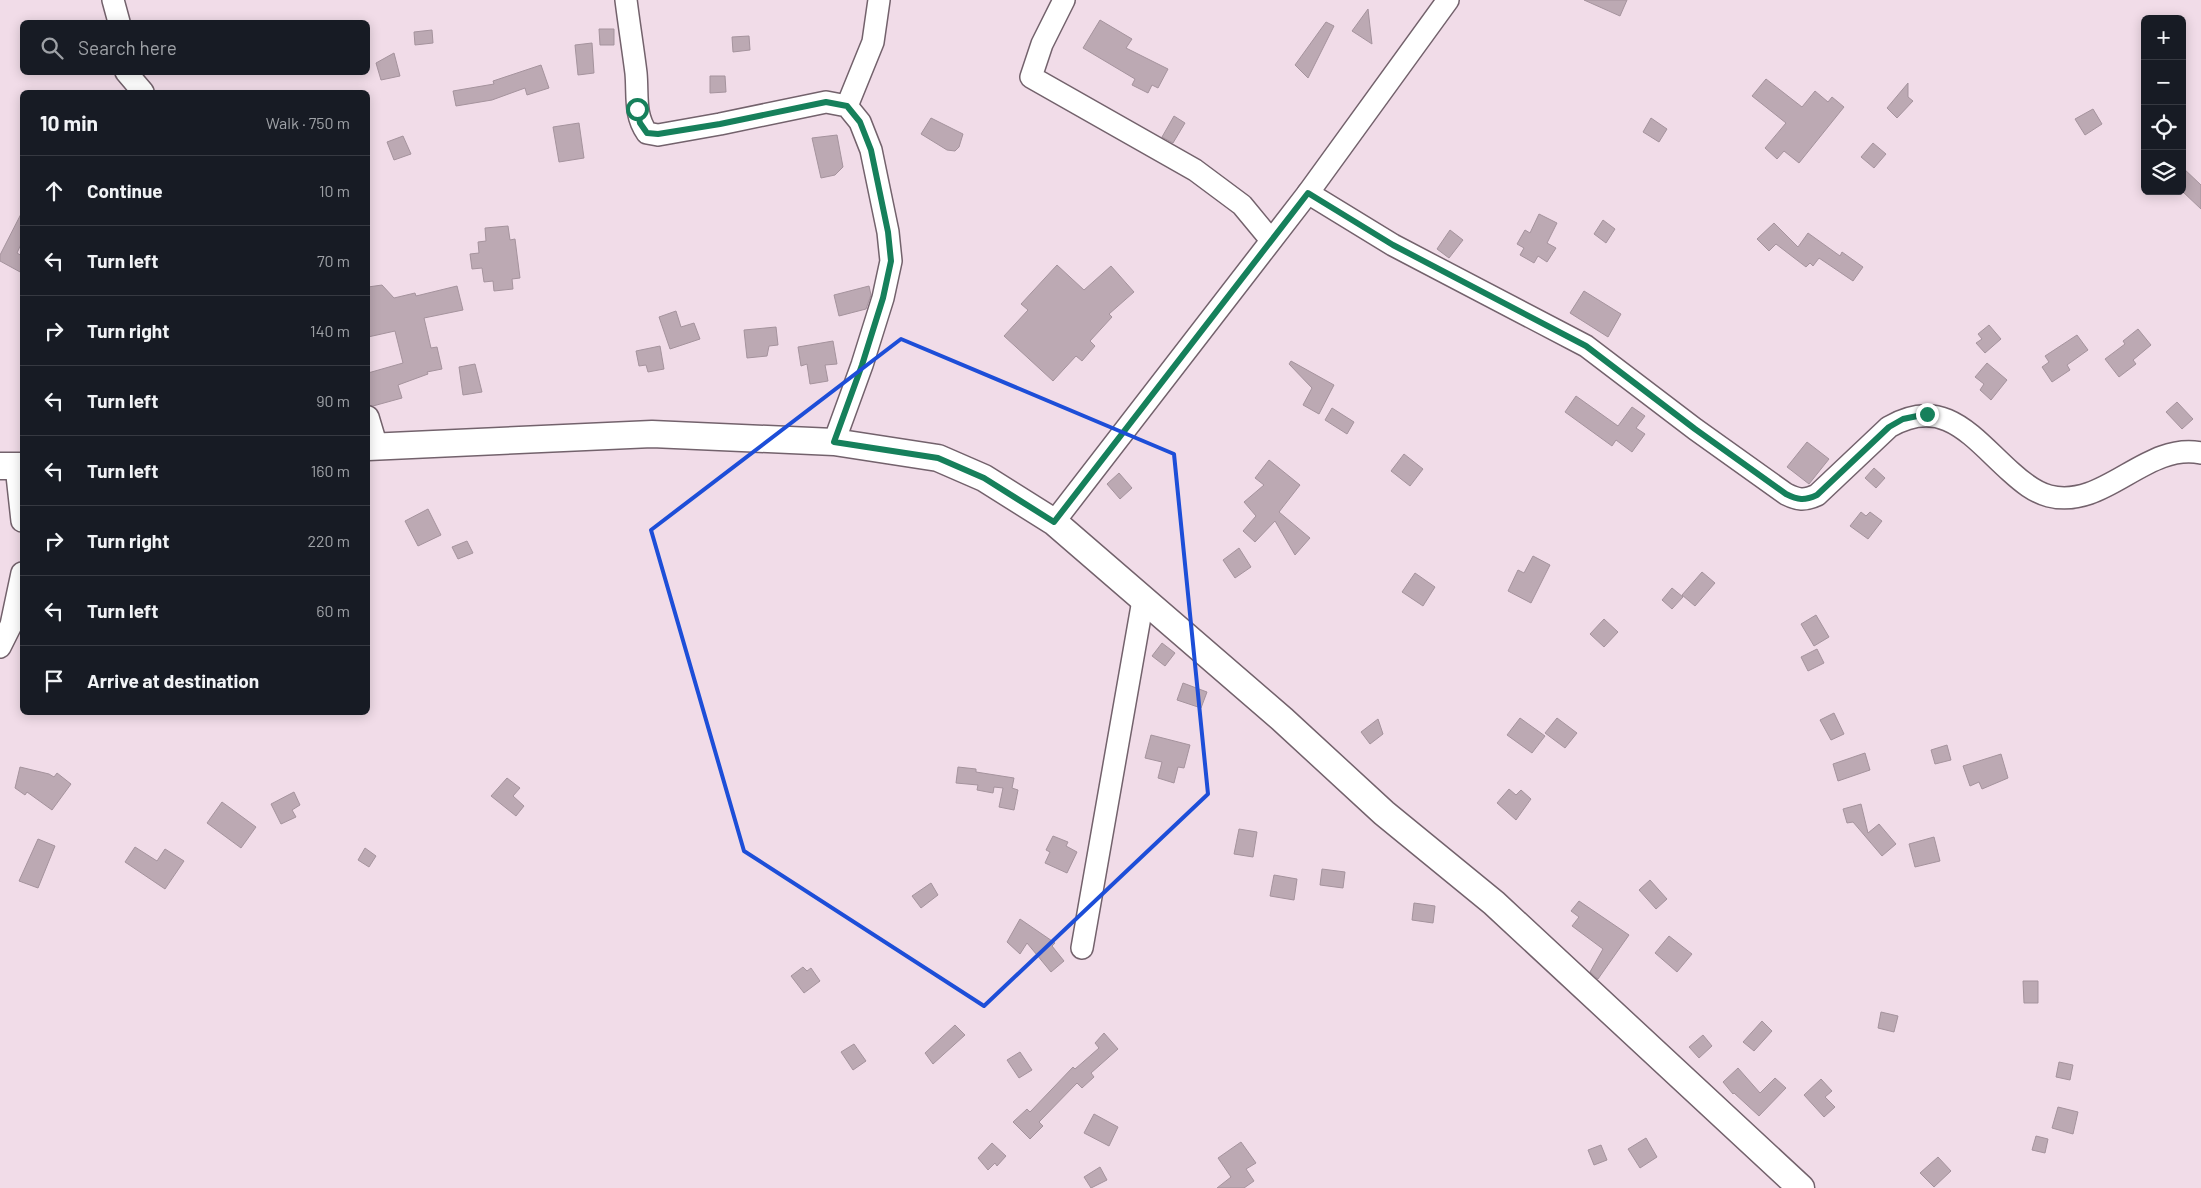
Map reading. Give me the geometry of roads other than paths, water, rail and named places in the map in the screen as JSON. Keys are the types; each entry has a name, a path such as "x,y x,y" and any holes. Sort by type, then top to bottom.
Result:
{"street":[{"path":"113,0 118,20"},
{"path":"626,0 636,74 637,109 640,123 647,133 658,134 720,124 826,102 847,106 860,122 871,150 888,232 891,261 883,298 834,442"},
{"path":"847,106 873,42 879,0"},
{"path":"1064,0 1042,44 1031,77 1195,170 1242,205 1271,240"},
{"path":"1054,522 1308,193 1448,0"},
{"path":"129,75 141,90"},
{"path":"1308,193 1393,245 1586,346 1695,429 1786,494 1796,499 1806,500 1817,495 1889,427 1903,419 1927,414 1944,417 1961,428 2021,481 2034,490 2058,498 2083,495 2101,488 2172,452 2190,451 2201,453"},
{"path":"370,432 372,447 652,434 834,442 938,458 984,478 1054,522 1282,719 1384,813 1494,903 1801,1188"},
{"path":"13,466 20,508"},
{"path":"0,647 11,625 20,582"},
{"path":"1082,948 1144,600"}]}
